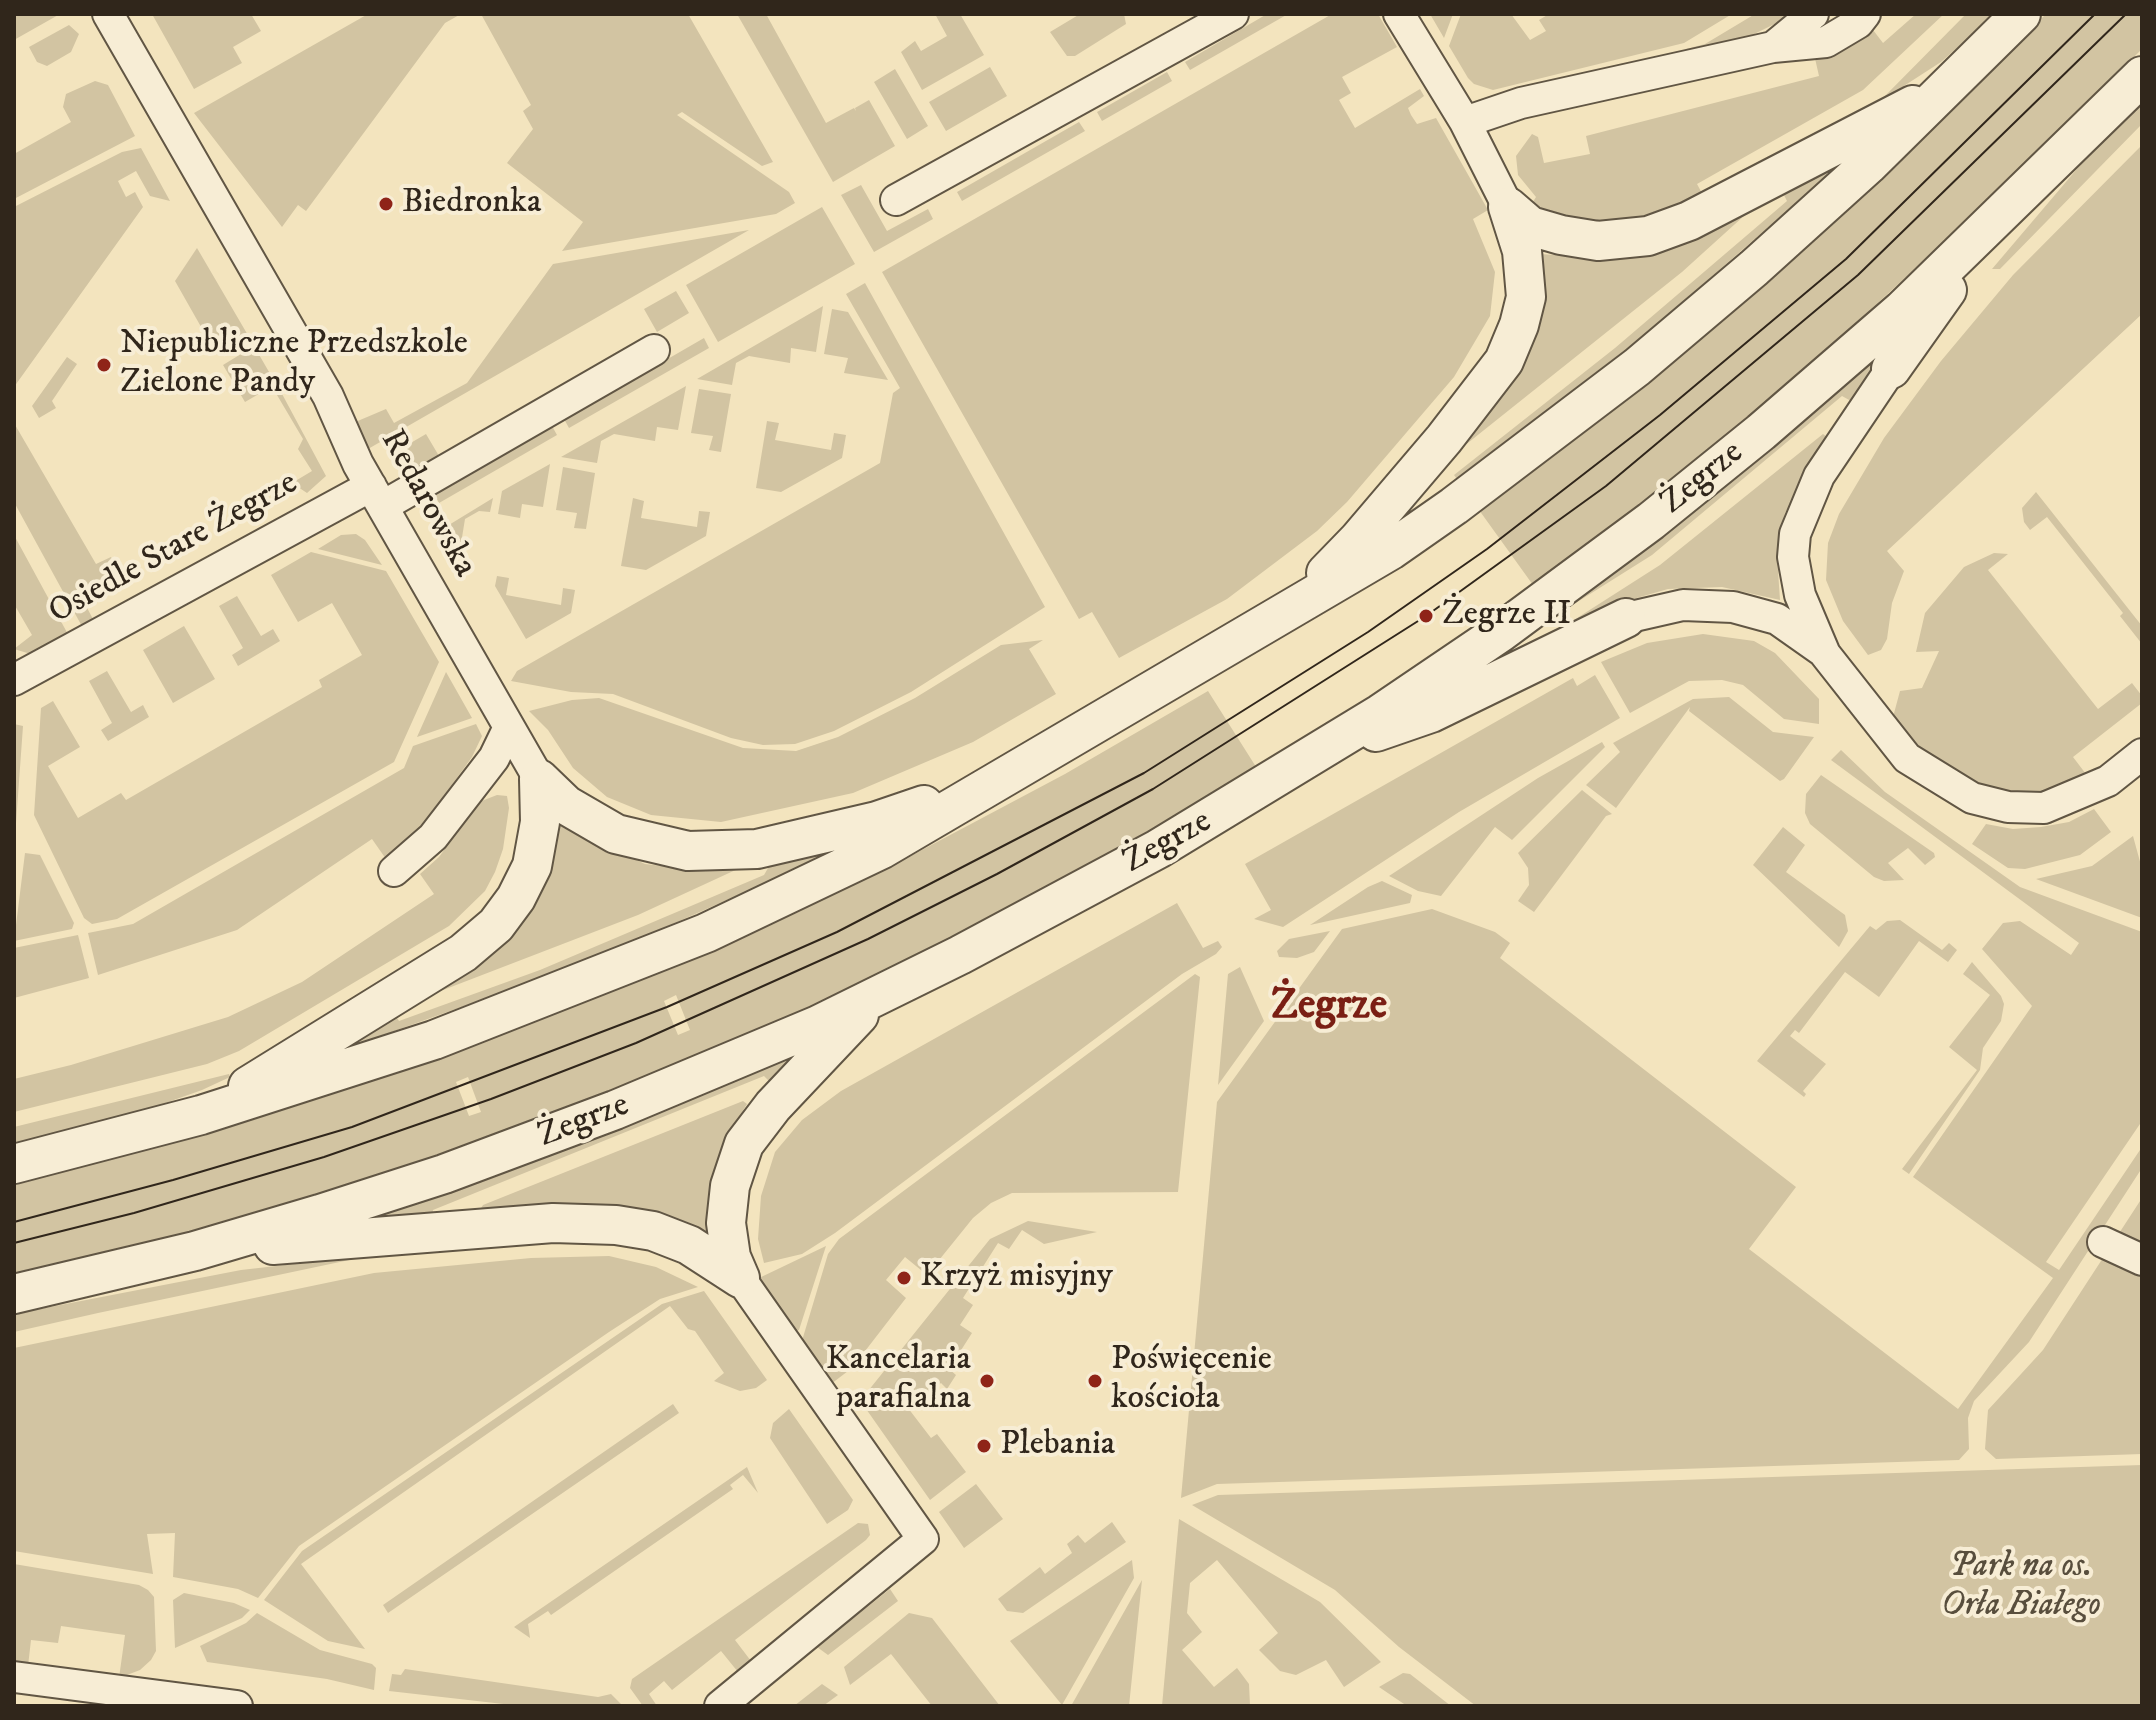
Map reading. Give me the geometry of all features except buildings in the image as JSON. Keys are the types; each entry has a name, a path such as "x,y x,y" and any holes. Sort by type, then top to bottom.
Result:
{"street":[{"name":"Redarowska","path":"108,14 328,396 377,496 539,779"},
{"path":"896,200 1233,14"},
{"path":"1278,616 1358,540 1504,361 1519,325 1526,297 1522,251 1508,207 1465,122 1399,14"},
{"path":"1773,47 1813,14"},
{"path":"1465,122 1521,103 1773,47 1826,42 1858,23 1865,14"},
{"path":"14,1164 201,1115 434,1040 706,933 882,849 1391,550 1637,367 1774,250 1952,84 2021,14"},
{"name":"Żegrze","path":"14,1294 195,1251 320,1214 509,1150 743,1058 877,996 1158,849 1324,750 1501,632 1651,521 1808,391 1993,223 2142,76"},
{"path":"1508,207 1530,226 1581,239 1634,239 1662,233 1952,84"},
{"path":"1993,223 1819,476 1795,534 1793,557 1800,595 1825,654 1907,758 1972,798 2008,807 2044,808 2108,781 2142,754"},
{"name":"Osiedle Stare Żegrze","path":"14,680 377,496 654,350"},
{"path":"1324,750 1431,713 1585,635 1626,618 1683,605 1733,607 1777,619 1825,654"},
{"path":"394,871 433,837 494,758 509,727"},
{"path":"539,779 582,816 616,834 662,847 714,852 757,849 877,821 998,779"},
{"path":"201,1115 454,959 496,925 516,898 532,866 540,822 539,779"},
{"path":"720,1706 923,1539 740,1278 729,1249 726,1223 730,1186 744,1144 773,1106 877,996"},
{"path":"195,1251 553,1223 593,1223 635,1227 668,1237 708,1255 740,1278"},
{"path":"2103,1242 2142,1260"},
{"path":"14,1677 237,1706"}],"green space":[{"path":"14,14 60,14 14,40"},
{"path":"152,14 251,14 261,31 233,47 242,63 194,89"},
{"path":"368,14 461,14 445,23 306,211 298,205 282,227 194,113"},
{"path":"481,14 688,14 773,162 762,166 682,112 677,115 789,192 795,203 776,214 562,251 583,222 507,163 533,129 523,111 531,105"},
{"path":"737,14 766,14 826,123 854,108 856,111 855,108 869,100 895,146 833,182"},
{"path":"935,14 960,14 984,55 922,90 901,52 915,41 921,51 947,36"},
{"path":"1080,14 1124,14 1126,24 1075,56 1067,56 1050,32"},
{"path":"1267,14 1288,14 1190,70 1185,62"},
{"path":"1332,14 1378,14 1397,47 1342,77 1351,93 1339,100 1355,128 1420,89 1424,96 1408,108 1411,115 1417,124 1436,118 1488,210 1473,219 1495,272 1490,316 1454,377 1347,502 1317,531 1227,599 1119,658 1092,612 1079,619 882,272"},
{"path":"1430,14 1453,14 1444,38"},
{"path":"1461,14 1511,14 1530,40 1546,31 1539,20 1549,14 1732,14 1684,43 1493,90 1474,84 1468,78 1449,46"},
{"path":"1755,14 1795,14 1748,37 1687,54 1686,49 1705,44"},
{"path":"1916,14 1944,14 1863,90 1697,184 1704,197 1675,212 1619,224 1561,221 1531,205 1536,197 1518,175 1516,156 1532,134 1538,137 1544,163 1590,154 1586,136 1819,76 1814,54 1870,26 1883,43"},
{"path":"1966,14 1995,14 1941,62 1879,102"},
{"path":"2046,14 2142,14 2142,49 1992,198 1808,367 1641,505 1533,585 1479,510 1681,355 1925,134"},
{"path":"69,25 79,34 71,52 47,66 37,62 29,47"},
{"path":"990,67 1007,96 946,131 929,102"},
{"path":"895,69 928,126 907,139 874,82"},
{"path":"1167,72 1172,81 1102,121 1097,112"},
{"path":"95,81 108,85 135,136 14,199 14,154 71,122 63,107 66,94"},
{"path":"2142,103 2142,124 2000,269 1992,269 2088,156"},
{"path":"1079,122 1085,131 962,201 957,192"},
{"path":"2142,145 2142,314 1887,551 1904,571 1892,603 1887,639 1881,650 1868,655 1843,621 1826,580 1828,543 1839,514 1884,438 1941,361 2013,275"},
{"path":"141,148 170,201 150,196 136,171 118,181 126,197 135,192 143,207 14,387 14,207 122,152"},
{"path":"1827,169 1828,175 1647,333 1457,479 1454,475 1615,348 1787,201 1782,191"},
{"path":"861,185 887,231 928,209 933,219 874,252 841,195"},
{"path":"1756,205 1682,272 1444,462 1540,254 1600,258"},
{"path":"822,207 855,264 718,342 686,285"},
{"path":"749,230 368,449 353,423 386,409 394,423 467,383 553,264"},
{"path":"197,248 249,337 217,355 175,281"},
{"path":"865,283 1045,607 911,692 834,731 795,744 763,745 731,738 613,694 571,692 511,681 517,671 880,463 893,393 900,388 846,294"},
{"path":"676,291 689,313 657,332 644,309"},
{"path":"823,306 816,352 791,348 790,363 749,356 736,363 732,385 697,379"},
{"path":"832,309 848,312 888,380 844,373 848,358 824,354"},
{"path":"704,338 709,348 569,428 564,419"},
{"path":"254,346 276,384 245,402 223,365"},
{"path":"1890,347 1851,401 1842,396 1652,555 1555,616 1725,485"},
{"path":"67,357 77,364 52,401 56,408 39,418 32,406"},
{"path":"686,386 678,430 657,427 655,441 614,434 601,441 597,463 561,457"},
{"path":"699,389 731,394 721,452 709,450 713,436 691,433"},
{"path":"281,392 326,476 307,493 292,483 312,471 298,449 303,439 277,395"},
{"path":"767,421 779,423 775,440 831,450 834,433 846,435 842,458 781,492 756,488"},
{"path":"14,423 96,564 111,557 124,579 84,602 95,623 84,630 14,502"},
{"path":"552,426 557,435 439,503 434,493"},
{"path":"426,434 439,456 405,472 398,454 402,448"},
{"path":"1823,434 1827,437 1785,513 1777,556 1780,600 1722,587 1668,589 1598,609 1563,627 1660,565"},
{"path":"550,464 543,507 522,504 520,518 498,514 502,491"},
{"path":"563,467 595,473 586,529 574,528 577,513 556,510"},
{"path":"2036,492 2142,626 2142,644 2120,616 2123,613 2047,517 2030,530 2024,522 2022,508"},
{"path":"493,498 490,512 479,511 465,519 457,568 439,531"},
{"path":"633,498 644,501 641,518 697,527 699,511 710,512 706,536 646,570 621,566"},
{"path":"356,534 365,540 382,565 318,549 341,535"},
{"path":"14,535 70,638 34,655 14,649 32,635 14,604"},
{"path":"311,552 386,571 439,662 394,762 117,919 92,924 84,918 34,815 41,708 53,701 80,747 48,766 78,818 121,793 126,800 322,687 319,680 362,655 332,603 298,622 271,575"},
{"path":"1994,553 2008,554 1988,570 2098,709 2132,683 2142,696 2142,703 2073,757 2089,778 2039,797 1997,795 1925,756 1893,717 1900,691 1922,688 1939,651 1916,652 1925,613 1964,567"},
{"path":"497,576 509,578 506,595 561,605 563,588 575,590 571,613 526,639 495,586"},
{"path":"237,596 261,636 273,629 280,641 238,666 232,655 243,648 219,606"},
{"path":"184,626 215,679 173,703 143,650"},
{"path":"1703,634 1754,641 1775,653 1819,699 1819,724 1784,719 1743,685 1722,680 1689,681 1630,713 1601,662 1647,643"},
{"path":"1043,640 1029,649 1056,694 973,742 853,793 721,822 651,815 607,797 573,768 548,730 529,711 572,700 599,698 743,748 796,751 838,737 915,698 1001,645"},
{"path":"107,671 131,712 143,705 149,717 108,741 101,730 112,723 89,681"},
{"path":"446,672 472,718 417,737"},
{"path":"1595,675 1620,718 1459,812 1283,927 1254,919 1271,910 1245,864 1573,678 1577,686"},
{"path":"1208,691 1258,770 1107,856 878,976 786,1019 483,1141 280,1208 14,1276 14,1183 166,1144 352,1087 555,1014 660,972 905,859 1065,774","holes":["676,995 690,1030 678,1035 664,1001","468,1077 481,1112 469,1116 456,1082"]},
{"path":"1729,697 1773,732 1814,737 1784,779 1780,781 1689,711 1690,707 1616,808 1586,785 1620,752 1613,743 1693,699"},
{"path":"14,724 23,726 14,851"},
{"path":"476,724 482,736 472,757 418,832 386,859 372,839 237,930 98,975 88,933 133,924 404,768 413,746"},
{"path":"1602,742 1605,747 1512,840 1495,827 1441,896 1418,891 1389,876 1538,778"},
{"path":"1841,750 1885,792 2020,887 2142,932 2142,1121 2046,1262 2059,1270 2142,1147 2142,1168 2029,1342 1974,1401 1968,1418 1969,1449 1959,1460 1217,1484 1181,1498 1217,1102 1342,929 1432,909 1495,932 1510,943 1500,958 1796,1187 1749,1249 1958,1409 2053,1278 1913,1177 2032,1006 1982,949 2003,923 2020,921 2071,955 2079,943 1831,760"},
{"path":"1821,775 1934,853 1935,857 1925,865 1908,848 1888,863 1904,880 1884,881 1874,877 1810,824 1805,813 1806,794"},
{"path":"1582,790 1612,814 1606,816 1534,912 1518,901 1529,885 1528,868 1518,853"},
{"path":"497,795 507,796 509,808 503,849 495,872 485,891 449,926 239,1051 207,1064 14,1112 14,1079 71,1065 228,1017 302,982 434,894 420,874 439,857 479,802"},
{"path":"2094,809 2111,832 2080,855 2025,869 2008,868 1972,844 1986,824 2013,829 2041,827 2069,822"},
{"path":"558,823 645,864 707,871 742,867 638,915 425,997"},
{"path":"1783,827 1805,845 1786,872 1845,915 1848,931 1839,947 1753,865"},
{"path":"2133,836 2142,869 2142,918 2036,879 2092,866"},
{"path":"823,852 826,856 587,962 330,1054 395,1015 399,1021 540,970 764,875 771,863"},
{"path":"25,853 40,855 74,923 72,929 14,941"},
{"path":"1382,881 1412,895 1410,903 1310,925 1368,887"},
{"path":"1177,903 1203,948 1218,941 1222,947 1216,954 1182,974 835,1233 802,1254 764,1263 758,1239 761,1196 775,1152 802,1120 841,1091"},
{"path":"1900,920 1942,950 1949,943 1957,950 1948,962 1919,941 1879,997 1845,972 1799,1033 1795,1030 1790,1036 1826,1064 1803,1091 1806,1094 1804,1097 1757,1061 1870,926 1876,930 1887,921"},
{"path":"1330,931 1314,952 1297,958 1279,957 1277,951 1289,939"},
{"path":"78,935 89,978 14,998 14,948"},
{"path":"1972,962 2001,996 2004,1004 2001,1021 1983,1048 1980,1070 1909,1174 1902,1169 1977,1070 1949,1047 1990,995 1963,974"},
{"path":"1240,967 1264,1021 1218,1085 1228,974"},
{"path":"1195,974 1200,977 1178,1192 1012,1193 991,1203 973,1218 927,1275 905,1257 886,1280 906,1298 852,1368 831,1384 801,1344 828,1254 839,1239"},
{"path":"804,1052 769,1081 764,1076 433,1210 432,1217 367,1219 586,1141"},
{"path":"229,1074 230,1077 202,1090 154,1107 14,1145 14,1127"},
{"path":"743,1101 747,1104 729,1133 707,1235 478,1213 483,1205"},
{"path":"2142,1198 2142,1454 1996,1459 1985,1449 1988,1410 2043,1350"},
{"path":"1028,1221 1097,1232 1044,1244 1022,1230 1009,1249 998,1243 963,1298 973,1305 960,1325 972,1333 949,1369 956,1375 947,1389 941,1383 908,1408 931,1438 937,1434 966,1472 930,1500 864,1406 864,1396 990,1239"},
{"path":"826,1246 799,1330 793,1332 757,1279"},
{"path":"373,1255 14,1332 14,1314 241,1270"},
{"path":"609,1256 656,1267 698,1287 660,1299 609,1332 299,1546 258,1598 238,1589 173,1577 175,1533 147,1534 153,1574 14,1551 14,1348 374,1273 531,1258"},
{"path":"704,1291 767,1380 756,1388 740,1391 714,1381 724,1373 695,1331 688,1329 670,1306 301,1564 365,1649 328,1641 264,1600 302,1551 662,1304"},
{"path":"673,1404 679,1413 388,1613 383,1605"},
{"path":"789,1409 853,1500 848,1510 827,1524 770,1438 773,1423"},
{"name":"Park na os. Orła Białego","path":"2142,1465 2142,1706 1476,1706 1399,1647 1335,1590 1192,1505 1218,1495"},
{"path":"747,1467 758,1493 743,1475 730,1485 733,1489 551,1615 548,1611 528,1624 530,1638 514,1627"},
{"path":"976,1484 1003,1519 964,1548 939,1512"},
{"path":"1179,1519 1320,1602 1381,1662 1344,1687 1326,1660 1296,1675 1280,1671 1259,1650 1278,1633 1217,1560 1190,1583 1187,1613 1202,1632 1182,1650 1214,1687 1237,1668 1249,1684 1250,1705 1162,1706"},
{"path":"1112,1522 1126,1542 1023,1613 1007,1611 998,1599 1040,1567 1045,1574 1072,1553 1067,1544 1078,1535 1085,1543"},
{"path":"858,1523 868,1524 870,1535 866,1540 735,1640 751,1661 738,1672 721,1651 672,1690 664,1681 649,1694 657,1706 643,1706 630,1688 632,1679"},
{"path":"1132,1560 1134,1578 1062,1705 1010,1641"},
{"path":"14,1564 139,1585 148,1590 154,1597 156,1651 151,1660 140,1670 119,1678 125,1635 61,1626 58,1643 31,1640 28,1666 14,1664"},
{"path":"1142,1580 1129,1706 1071,1706"},
{"path":"890,1589 898,1601 828,1655 817,1647"},
{"path":"184,1593 234,1603 250,1610 242,1618 175,1648 173,1600"},
{"path":"257,1613 320,1650 372,1664 376,1668 374,1690 327,1679 207,1662 200,1646 246,1623"},
{"path":"909,1613 932,1618 1000,1706 932,1706 891,1654 850,1685 844,1667"},
{"path":"405,1669 598,1697 611,1694 623,1706 521,1706 389,1691 392,1674 401,1675"},
{"path":"1403,1673 1410,1674 1451,1706 1407,1706 1379,1687"},
{"path":"822,1684 838,1695 823,1706 794,1706"}],"tram line":[{"path":"14,1222 173,1180 352,1127 667,1007 837,932 1144,773 1368,632 1487,549 1660,415 1846,259 2095,14"},
{"path":"14,1243 134,1213 324,1157 491,1099 636,1043 868,939 997,874 1153,789 1426,616 1606,486 1858,275 2126,14"}],"place":[{"name":"Biedronka","path":"386,204"},
{"name":"Niepubliczne Przedszkole Zielone Pandy","path":"104,365"},
{"name":"Żegrze II","path":"1426,616"},
{"name":"Krzyż misyjny","path":"904,1278"},
{"name":"Kancelaria parafialna","path":"987,1381"},
{"name":"Poświęcenie kościoła","path":"1095,1381"},
{"name":"Plebania","path":"984,1446"}],"district":[{"name":"Żegrze","path":"1329,1008"}]}
